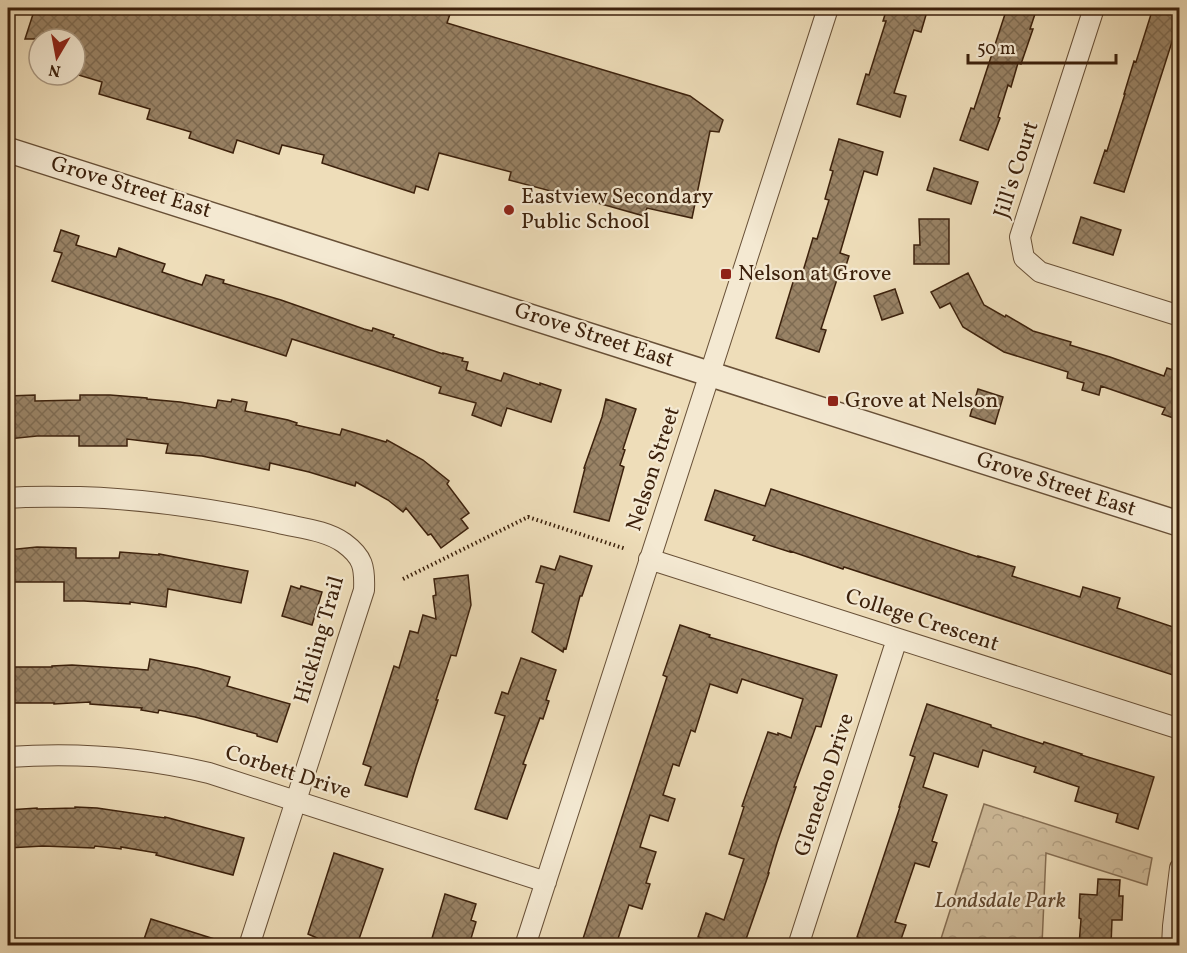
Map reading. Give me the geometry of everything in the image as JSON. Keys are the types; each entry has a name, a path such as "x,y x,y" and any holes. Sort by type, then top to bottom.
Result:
{"street":[{"name":"Nelson Street","path":"525,945 828,8"},
{"name":"Jill's Court","path":"1094,8 1020,237 1024,258 1040,272 1179,316"},
{"name":"Grove Street East","path":"8,150 1179,524"},
{"name":"Hickling Trail","path":"8,498 46,496 115,498 169,503 232,513 321,533 342,542 358,556 365,572 364,590 249,945"},
{"name":"College Crescent","path":"650,559 1179,729"},
{"name":"Glenecho Drive","path":"798,945 897,639"},
{"name":"Corbett Drive","path":"8,757 57,754 121,757 177,765 209,773 546,882"},
{"path":"1172,945 1179,868"}],"path":[{"path":"402,579 528,517 627,549"}],"green space":[{"name":"Londsdale Park","path":"984,804 1152,858 1147,885 1046,853 1042,945 939,945"}],"building":[{"path":"35,8 452,8 447,23 690,96 723,120 719,132 710,131 692,218 647,208 644,216 509,180 511,172 439,153 428,190 416,186 414,193 322,163 324,155 282,145 279,154 237,140 233,153 189,138 191,132 147,119 150,109 99,94 102,82 87,78 87,27 29,27"},
{"path":"887,8 928,8 921,32 914,30 894,93 906,96 900,117 857,104 886,21 883,21"},
{"path":"1007,8 1037,8 1030,29 1033,29 1021,64 1018,63 1011,87 1008,85 998,117 1000,118 988,150 960,140 971,108 974,109"},
{"path":"1153,8 1179,8 1179,20 1124,192 1094,183 1105,150 1107,151 1134,61 1136,62"},
{"path":"839,139 883,152 877,175 864,171 840,253 849,256 844,272 840,270 821,329 826,330 819,352 776,338 794,279 800,281 813,238 817,239 829,200 825,199"},
{"path":"934,168 978,182 971,204 927,190"},
{"path":"1081,217 1121,230 1113,255 1073,243"},
{"path":"919,219 949,219 949,264 914,264 914,245 920,245"},
{"path":"61,230 79,236 76,245 116,257 119,248 165,264 162,272 186,280 202,285 206,275 224,280 223,283 281,300 364,329 372,331 373,328 443,354 463,358 462,361 468,362 466,370 501,381 504,373 561,390 551,422 507,408 501,426 472,415 476,403 439,393 441,387 393,371 292,339 286,356 52,281 62,253 54,251"},
{"path":"968,273 984,305 1033,331 1071,342 1070,345 1164,376 1167,368 1179,372 1179,420 1162,414 1165,408 1101,386 1099,395 1082,390 1084,383 1067,378 1068,372 1004,352 963,327 950,303 940,308 931,292"},
{"path":"895,289 903,313 882,320 874,296"},
{"path":"978,389 1003,397 995,424 970,416"},
{"path":"35,395 35,401 80,400 80,395 110,395 216,408 218,400 231,402 232,399 247,402 245,411 288,420 297,423 296,425 340,435 342,429 386,442 387,440 423,460 449,481 447,484 469,513 461,519 468,528 441,548 406,508 403,512 388,500 356,482 355,486 270,463 269,470 202,456 166,453 168,444 127,439 127,446 79,446 79,436 8,439 8,396"},
{"path":"606,399 636,409 623,449 625,450 620,465 624,467 609,521 574,512 584,468"},
{"path":"771,489 1015,567 1012,576 1080,597 1083,587 1120,598 1117,608 1179,629 1179,677 844,567 843,569 753,540 755,536 705,520 715,490 765,506"},
{"path":"37,547 76,548 76,558 119,558 120,552 159,554 248,571 241,603 168,589 166,607 130,602 130,604 64,601 64,582 8,582 8,550"},
{"path":"560,556 592,566 582,596 580,596 566,649 564,648 563,652 532,632 544,584 536,582 541,566 555,570"},
{"path":"468,575 471,605 456,656 451,655 436,700 438,700 407,797 365,785 371,767 363,764 394,666 399,668 410,631 418,633 423,615 436,619 433,596 436,595 434,579"},
{"path":"291,586 300,589 301,586 322,592 312,625 282,616"},
{"path":"680,625 710,635 709,637 837,675 821,727 816,726 794,787 796,787 769,873 744,945 724,945 698,937 706,913 724,920 744,859 729,854 744,807 742,806 768,732 791,738 803,699 742,679 737,693 710,684 695,732 691,730 679,766 673,764 663,795 675,799 668,821 650,815 640,847 656,852 646,883 650,884 642,909 629,905 616,945 581,945 667,677 663,675"},
{"path":"521,658 556,670 546,700 549,701 543,719 540,718 523,764 526,765 507,819 475,809 505,716 495,713 502,692 508,694"},
{"path":"150,659 230,677 227,686 290,704 277,742 257,736 257,734 195,717 159,710 158,713 141,710 142,708 90,704 90,702 8,703 8,667 72,665 148,670"},
{"path":"927,704 1043,744 1044,742 1154,777 1138,829 1116,822 1118,814 1075,801 1079,787 1034,772 1036,767 983,750 978,767 934,753 923,787 947,795 932,841 937,843 929,867 915,863 895,922 906,925 899,945 858,945 860,938 857,937 900,807 915,757 910,755"},
{"path":"75,807 165,817 244,838 233,875 156,855 157,853 121,847 121,849 95,846 94,848 43,846 8,848 8,810"},
{"path":"334,853 383,869 357,945 314,945 317,938 308,934"},
{"path":"1098,879 1120,880 1119,896 1123,896 1122,920 1112,920 1111,945 1079,945 1080,894 1097,895"},
{"path":"445,894 476,904 471,920 476,922 469,945 430,945"},
{"path":"151,919 224,942 223,945 142,945"}],"place":[{"name":"Eastview Secondary Public School","path":"509,210"},
{"name":"Nelson at Grove","path":"726,274"},
{"name":"Grove at Nelson","path":"833,401"}]}
